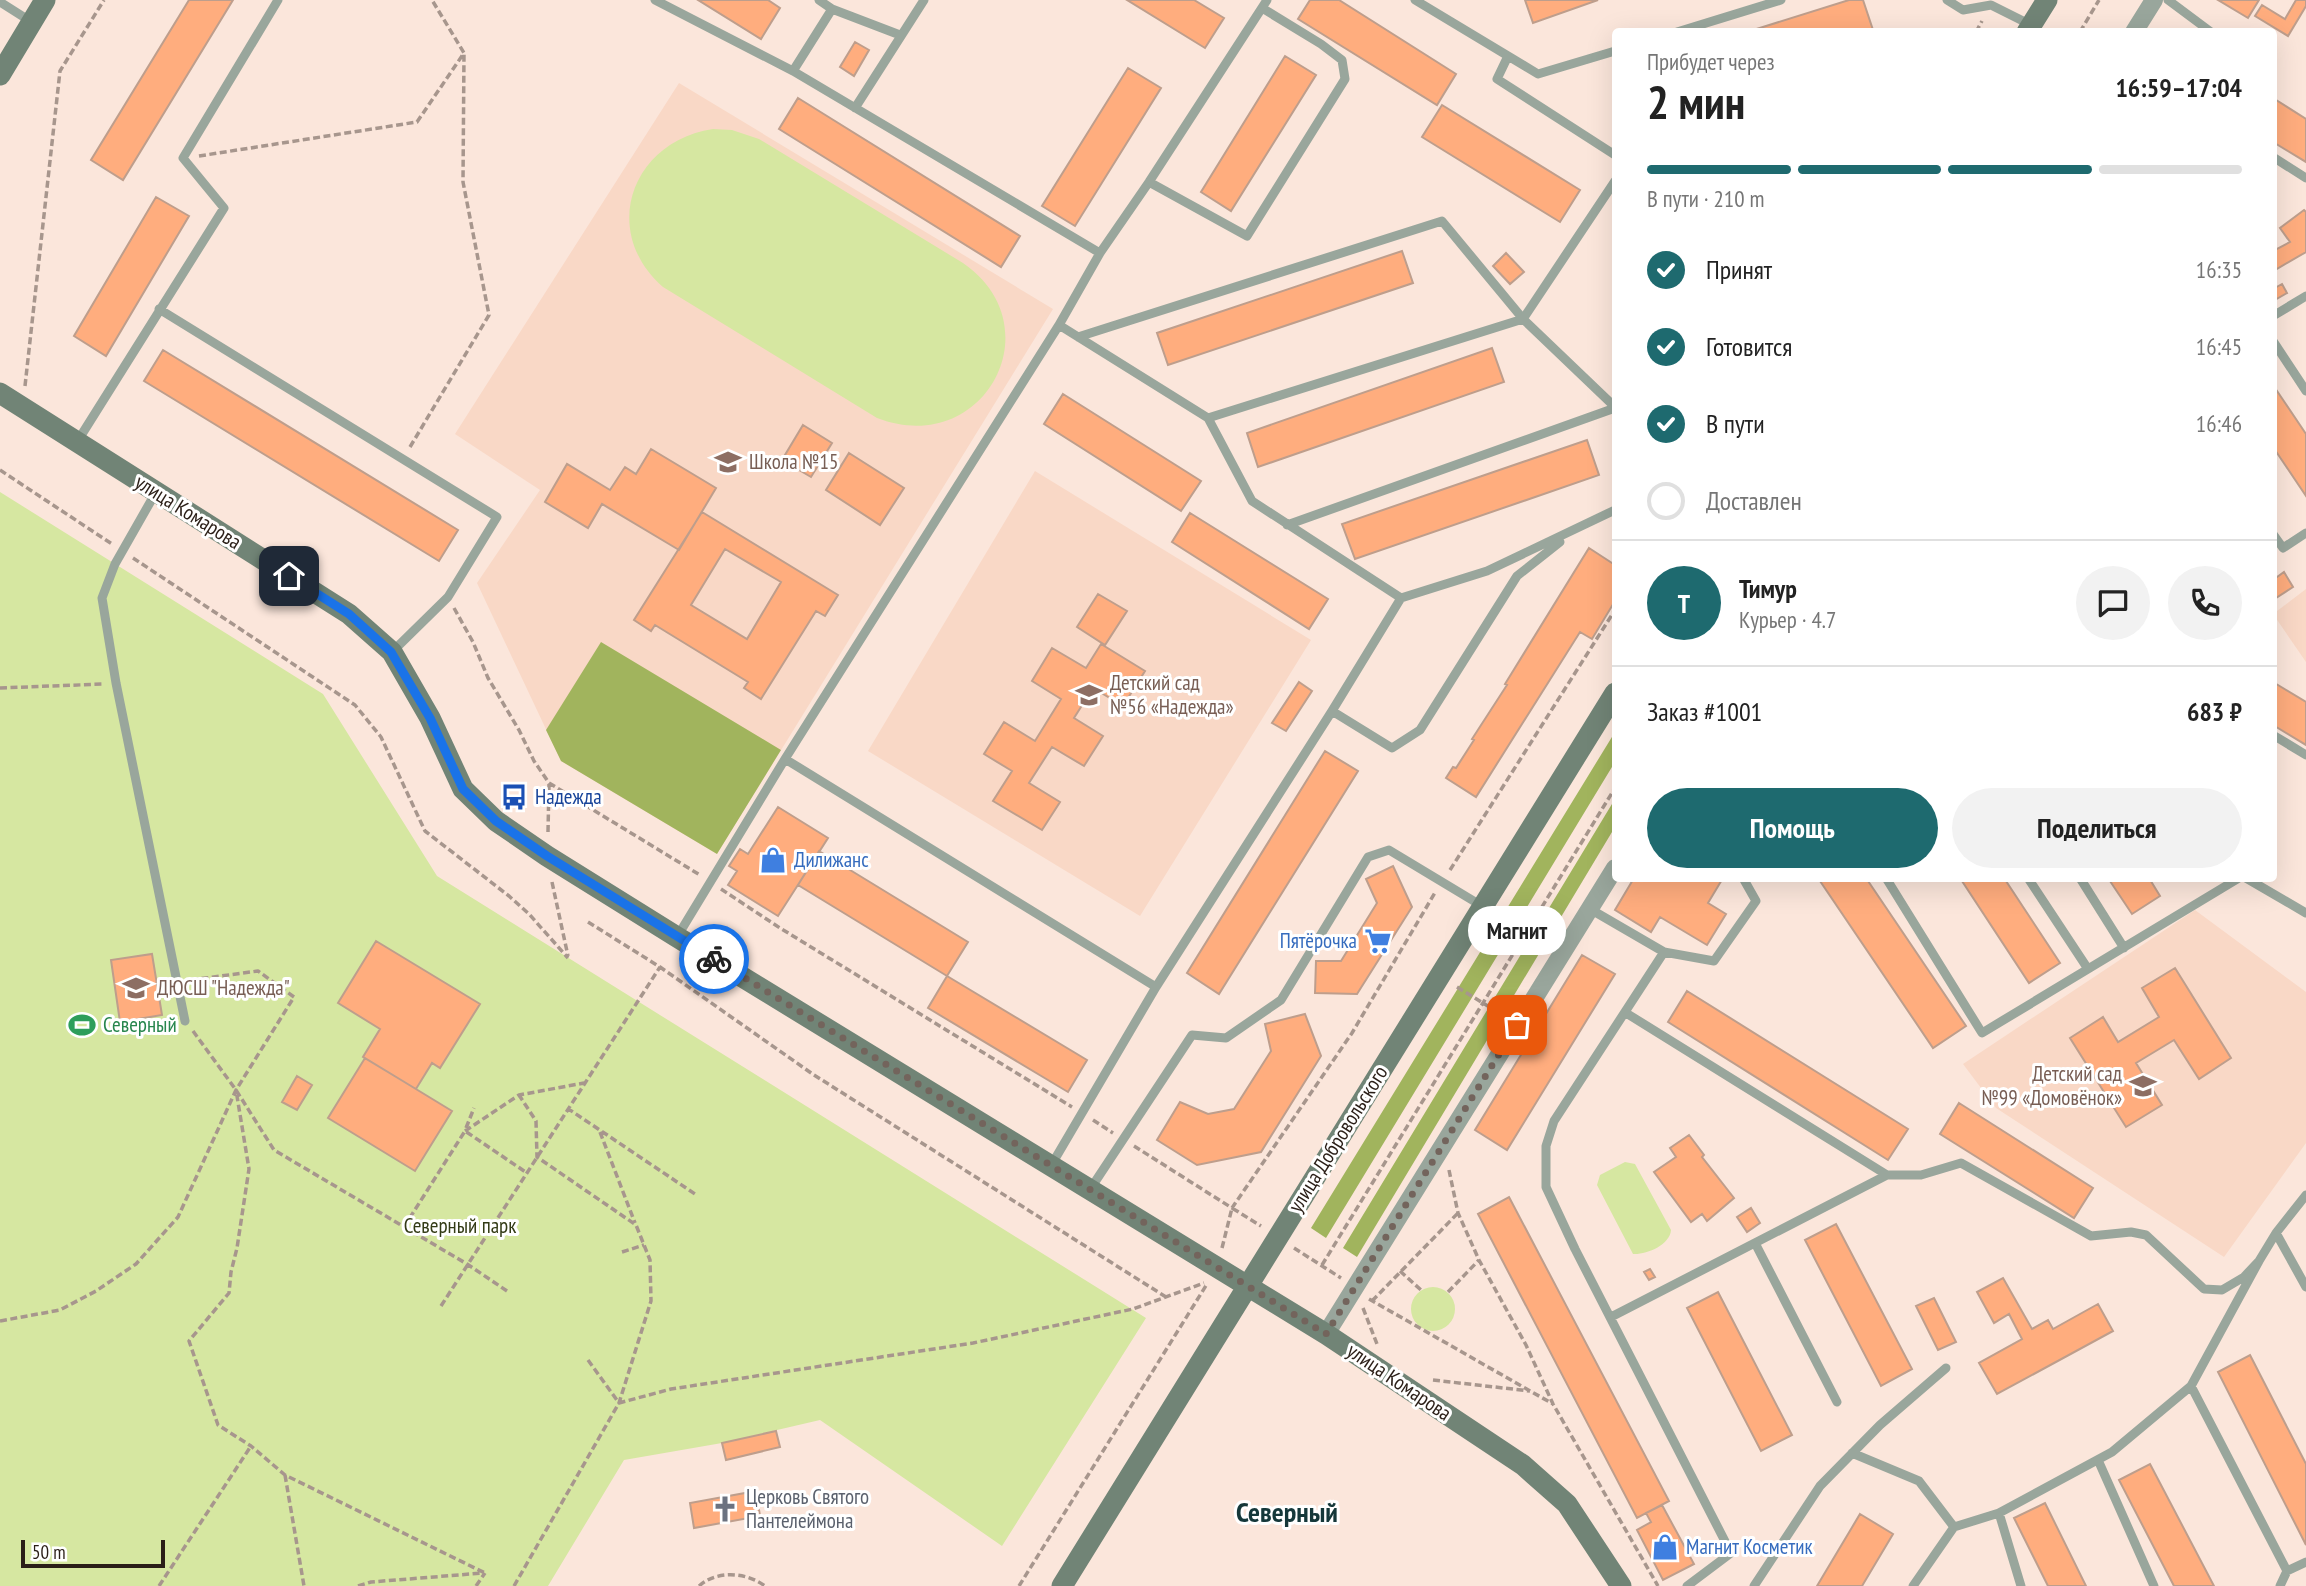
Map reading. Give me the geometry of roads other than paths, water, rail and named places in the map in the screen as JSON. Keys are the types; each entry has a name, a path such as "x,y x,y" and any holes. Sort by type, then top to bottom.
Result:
{"street":[{"path":"0,75 45,0"},
{"path":"2029,28 2047,0"},
{"path":"2136,28 2154,0"},
{"name":"улица Комарова","path":"0,393 349,614 391,652 430,718 463,789 496,821 677,937 1326,1334 1523,1465 1567,1504 1621,1586"},
{"name":"улица Добровольского","path":"1062,1586 1612,698"},
{"path":"1326,1334 1612,873"}],"lane":[{"path":"77,442 224,208 183,158 278,0"},
{"path":"655,0 793,71 1100,253"},
{"path":"819,0 832,9 900,36"},
{"path":"855,108 924,0"},
{"path":"1415,0 1538,74 1612,52"},
{"path":"1691,28 1781,0"},
{"path":"1947,0 1963,10 1992,5 2029,28"},
{"path":"2168,0 2206,28"},
{"path":"0,2 32,22"},
{"path":"677,937 1059,325 1100,253 1264,4 1342,60 1345,79 1247,236 1149,182"},
{"path":"793,71 832,9"},
{"path":"1508,56 1497,79 1612,153"},
{"path":"2277,160 2306,178"},
{"path":"1208,418 1522,319 1612,185"},
{"path":"1078,337 1442,221 1522,319 1612,404"},
{"path":"2277,314 2305,300"},
{"path":"159,309 497,517 448,597 391,652"},
{"path":"1059,325 1208,418 1252,501 1401,598"},
{"path":"2277,347 2306,391"},
{"path":"1287,524 1612,408"},
{"path":"156,492 115,564 102,598 116,683 185,1021"},
{"path":"1052,1164 1156,987 1401,598 1487,571 1612,512"},
{"path":"1332,711 1392,748 1420,730 1517,576 1572,532"},
{"path":"2277,540 2283,548 2306,533"},
{"path":"2277,737 2306,755"},
{"path":"786,759 1156,987"},
{"path":"1091,1188 1192,1035 1226,1038 1281,1000 1368,858 1389,850 1482,906"},
{"path":"1590,909 1664,952 1714,961 1756,901 1745,882"},
{"path":"1888,882 1982,1033 2232,882"},
{"path":"2031,882 2088,969"},
{"path":"2083,882 2124,948"},
{"path":"2253,882 2306,913"},
{"path":"1664,952 1553,1121 1546,1146 1546,1187 1731,1553 1687,1586"},
{"path":"1626,1013 1887,1175"},
{"path":"1611,1317 1887,1175 1921,1175 1961,1163 2091,1236 2131,1232 2146,1235 2204,1289 2222,1290 2245,1277 2259,1261"},
{"path":"1913,1586 1954,1527 1999,1513 2112,1452 2191,1386 2259,1261 2276,1233 2306,1195"},
{"path":"2276,1233 2306,1287"},
{"path":"1755,1243 1837,1402"},
{"path":"1754,1586 1820,1486 1913,1395 1946,1368"},
{"path":"2191,1386 2287,1572"},
{"path":"1852,1453 1919,1481 1954,1527"},
{"path":"2098,1460 2154,1586"},
{"path":"1999,1513 2021,1586"},
{"path":"2280,1586 2287,1572 2306,1562"}],"place":[{"name":"Школа №15","path":"728,462"},
{"name":"Детский сад №56 «Надежда»","path":"1089,695"},
{"name":"Надежда","path":"514,797"},
{"name":"Дилижанс","path":"773,860"},
{"name":"Пятёрочка","path":"1378,941"},
{"name":"ДЮСШ \"Надежда\"","path":"136,988"},
{"name":"Северный","path":"82,1025"},
{"name":"Магнит","path":"1517,1025"},
{"name":"Детский сад №99 «Домовёнок»","path":"2143,1086"},
{"name":"Церковь Святого Пантелеймона","path":"725,1509"},
{"name":"Магнит Косметик","path":"1665,1547"}],"district":[{"name":"Северный","path":"1287,1512"}],"park label":[{"name":"Северный парк","path":"460,1226"}]}
